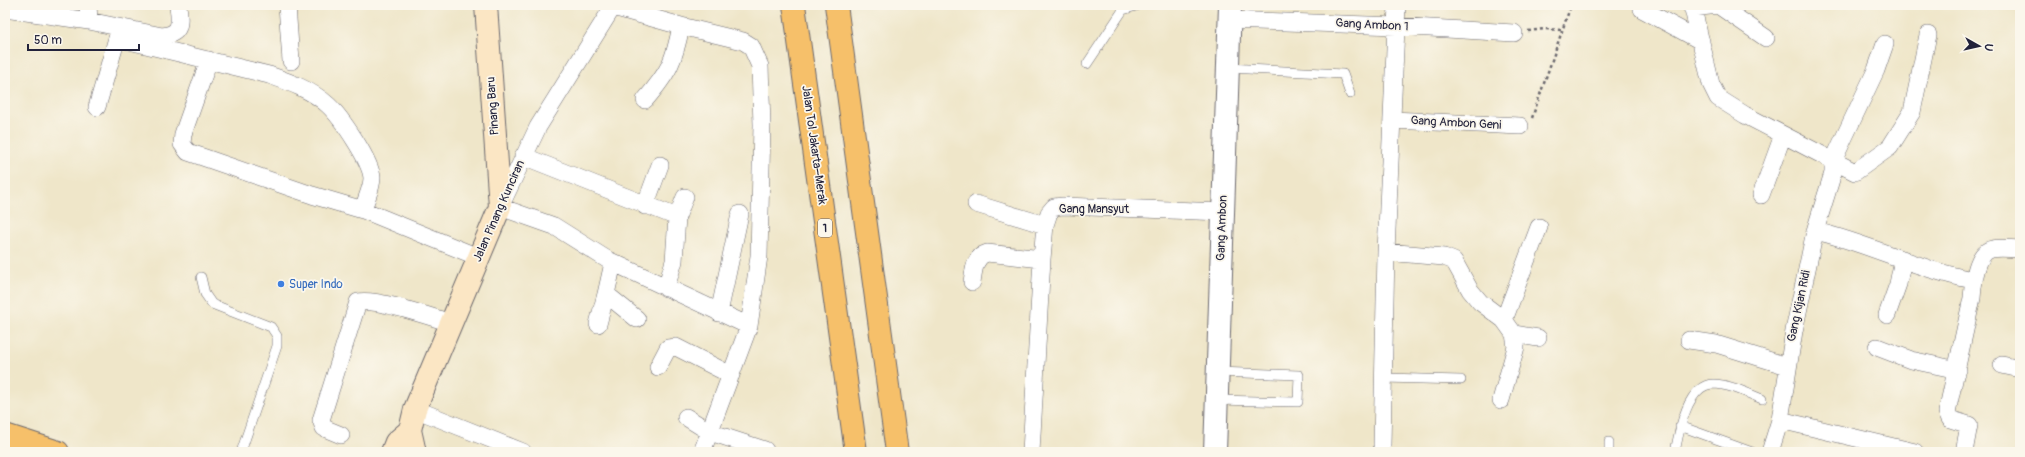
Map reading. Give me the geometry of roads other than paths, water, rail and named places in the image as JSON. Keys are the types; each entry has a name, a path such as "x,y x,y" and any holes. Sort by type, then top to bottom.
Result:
{"main road":[{"name":"Pinang Baru","path":"486,5 500,207"},
{"name":"Jalan Tol Jakarta–Merak","path":"794,5 856,452"},
{"path":"836,5 897,452"},
{"name":"Jalan Pinang Kunciran","path":"392,452 396,442 412,420 478,257 500,207"},
{"path":"412,420 414,448 412,452"},
{"path":"5,435 58,452"}],"street":[{"path":"5,9 88,13 162,36 172,35 176,32 178,26 178,5"},
{"path":"287,5 291,61"},
{"path":"1382,445 1386,252 1397,5"},
{"path":"614,6 680,26 743,41 751,46 760,66 762,125 759,256 748,326 702,452"},
{"name":"Jalan Pinang Kunciran","path":"500,207 523,156 540,124 614,6"},
{"path":"1766,38 1718,6 1692,6 1711,84 1718,98 1783,135 1815,150 1855,172 1890,147 1912,112 1928,35"},
{"path":"1642,10 1701,41"},
{"name":"Gang Ambon 1","path":"1230,13 1396,26 1514,33"},
{"name":"Gang Ambon","path":"1215,452 1230,13"},
{"path":"645,100 665,77 676,52 680,26"},
{"path":"98,107 117,38 269,74 291,82 329,105 362,150 372,178 363,210"},
{"name":"Gang Kijan Ridi","path":"1770,452 1780,420 1788,366 1815,231 1833,173 1833,161 1876,70 1885,44"},
{"path":"209,60 183,134 182,144 188,152 312,195 363,210 478,257"},
{"name":"Gang Ambon Geni","path":"1392,120 1520,126"},
{"path":"1760,195 1783,135"},
{"path":"523,156 645,206 677,217"},
{"path":"645,206 660,165"},
{"path":"666,288 674,261 677,217 685,198"},
{"path":"976,204 1045,226"},
{"name":"Gang Mansyut","path":"1031,452 1042,259 1045,226 1049,213 1054,207 1062,206 1222,212"},
{"path":"500,207 554,226 613,263 748,326"},
{"path":"719,313 740,214"},
{"path":"1504,320 1539,227"},
{"path":"1815,231 1884,252 1942,274 1973,280"},
{"path":"1964,452 1969,425 1950,419 1948,416 1972,298 1973,280 1983,254 1990,249 2020,249"},
{"path":"1386,252 1444,257 1454,261 1470,290 1480,302 1504,320 1514,334 1516,348 1501,400"},
{"path":"972,282 977,259 981,255 987,253 1042,259"},
{"path":"1887,315 1898,284 1903,259"},
{"path":"598,324 613,263"},
{"path":"606,294 637,319"},
{"path":"341,435 324,428 321,420 358,302 364,301 380,304 451,323"},
{"path":"1514,334 1538,338"},
{"path":"1689,340 1716,344 1788,366"},
{"path":"658,367 668,348 676,347 731,375"},
{"path":"1877,347 1911,360 1958,370"},
{"path":"2002,365 2020,368"},
{"path":"686,417 710,432 765,450"},
{"path":"412,420 523,452"},
{"path":"1780,420 1915,452"}],"lane":[{"path":"1088,64 1123,10 1139,5"},
{"path":"1228,68 1343,74 1350,94"},
{"path":"202,277 205,294 212,304 271,328 277,336 277,346 241,452"},
{"path":"1217,400 1298,402 1300,375 1218,372"},
{"path":"1384,378 1461,380"},
{"path":"1675,452 1680,426 1694,393 1703,386 1713,384 1736,389 1762,399"},
{"path":"1680,426 1752,452"},
{"path":"1609,442 1609,452"}],"place":[{"name":"Super Indo","path":"281,284"}]}
